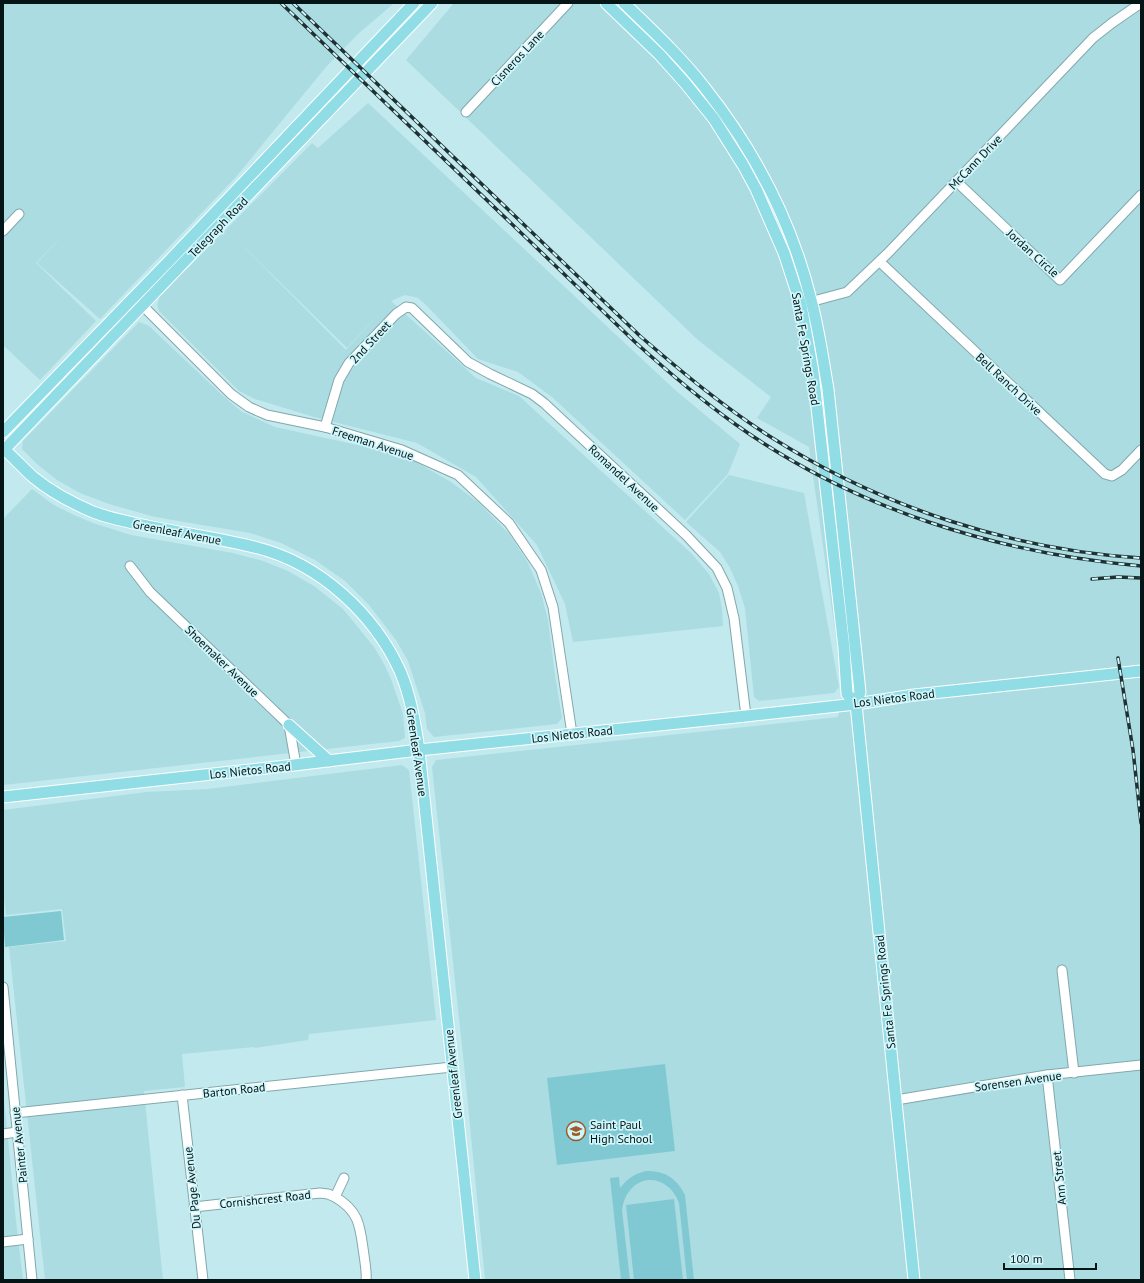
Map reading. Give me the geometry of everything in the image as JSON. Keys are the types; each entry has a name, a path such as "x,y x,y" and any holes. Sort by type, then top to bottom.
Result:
{"main road":[{"name":"Telegraph Road","path":"3,432 134,298 414,3"},
{"name":"Telegraph Road","path":"4,449 432,3"},
{"name":"Santa Fe Springs Road","path":"606,3 655,50 685,83 724,134 743,165 767,212 784,253 801,305 813,372 846,612 860,692 856,704 914,1280"},
{"name":"Santa Fe Springs Road","path":"624,3 687,66 717,103 740,137 767,183 790,234 812,301 828,389 846,612"},
{"name":"Greenleaf Avenue","path":"4,449 33,477 70,501 93,512 125,522 260,548 299,564 331,585 356,607 374,628 394,661 410,698 419,750 475,1280"},
{"name":"Los Nietos Road","path":"3,797 419,750 856,704 914,695 1141,671"},
{"path":"289,725 329,761"}],"street":[{"name":"Cisneros Lane","path":"466,112 568,3"},
{"name":"McCann Drive","path":"801,305 847,292 880,262 1093,38 1141,3"},
{"name":"Jordan Circle","path":"956,182 1060,280 1141,195"},
{"path":"3,231 19,214"},
{"name":"Bell Ranch Drive","path":"880,262 1105,474 1112,476 1122,470 1141,450"},
{"name":"Freeman Avenue","path":"134,298 231,394 250,407 267,415 325,427 402,450 458,475 509,523 541,570 553,607 572,734"},
{"name":"2nd Street","path":"325,427 339,380 349,363 396,314 406,307"},
{"name":"Romandel Avenue","path":"406,307 412,308 418,313 468,362 532,394 544,403 681,530 717,568 727,588 734,618 746,716"},
{"name":"Shoemaker Avenue","path":"130,566 150,592 289,725"},
{"path":"289,725 296,765"},
{"path":"1062,970 1074,1073"},
{"name":"Painter Avenue","path":"3,987 32,1280"},
{"name":"Sorensen Avenue","path":"896,1100 1047,1076 1141,1065"},
{"name":"Barton Road","path":"16,1113 452,1067"},
{"name":"Ann Street","path":"1047,1076 1070,1280"},
{"name":"Du Page Avenue","path":"182,1095 203,1280"},
{"path":"3,1134 17,1132"},
{"path":"335,1197 344,1178"},
{"name":"Cornishcrest Road","path":"194,1207 320,1193 328,1194 346,1204 354,1213 360,1225 366,1280"},
{"path":"3,1242 28,1239"}],"shaded area":[{"path":"3,3 394,3 357,35 326,67 235,178 100,319 37,263 68,230 36,263 96,321 40,380 3,345"},
{"path":"454,3 1141,3 1141,1280 485,1280 465,1074 432,767 436,760 838,717 843,687 809,447 757,418 771,397 698,340 406,60"},
{"path":"368,103 674,389 740,444 728,474 685,520 552,397 518,372 478,359 418,298 405,295 391,301 476,378 519,396 691,553 709,574 719,593 723,626 573,642 565,604 537,545 476,477 417,443 314,417 255,399 239,391 159,311 157,305 160,296 312,143 318,148","holes":["234,237 347,348 385,307 346,350"]},
{"path":"139,322 149,326 242,412 275,427 385,451 416,462 451,482 479,503 510,535 527,561 541,593 548,620 562,718 557,724 434,737 427,729 425,713 408,661 396,640 369,605 345,581 315,560 281,543 250,533 155,517 109,504 80,493 57,480 37,464 22,449 23,441"},
{"path":"729,475 804,493 839,687 834,693 759,701 754,697 745,608 738,586 730,568 720,552 686,522"},
{"path":"32,489 54,505 93,523 131,535 233,553 263,561 288,571 314,586 343,609 374,647 391,679 403,714 405,738 399,741 3,785 3,519"},
{"path":"402,765 409,770 436,1020 309,1034 308,1040 255,1048 182,1054 185,1087 144,1091 163,1280 45,1280 9,947 66,941 62,909 6,915 3,890 3,810 147,792 208,789"},
{"path":"61,911 64,940 5,947 3,917"},
{"path":"665,1064 675,1151 557,1165 547,1078"},
{"path":"3,1089 16,1221 23,1280 3,1280"},
{"path":"646,1171 659,1172 670,1177 678,1184 685,1195 694,1280 687,1280 679,1203 673,1192 665,1185 657,1181 648,1180 639,1183 631,1189 625,1198 622,1210 630,1280 621,1280 610,1178 619,1177 620,1188 632,1177"},
{"path":"674,1199 683,1280 634,1280 626,1205"}],"railway":[{"path":"281,3 635,342 671,374 735,424 781,454 828,480 878,503 929,522 981,538 1034,550 1087,560 1141,566"},
{"path":"293,3 640,336 705,390 774,439 859,485 950,521 997,535 1045,546 1141,558"},
{"path":"1092,579 1118,577 1141,578"},
{"path":"1118,658 1133,750 1141,823"}],"place":[{"name":"Saint Paul High School","path":"576,1131"}]}
